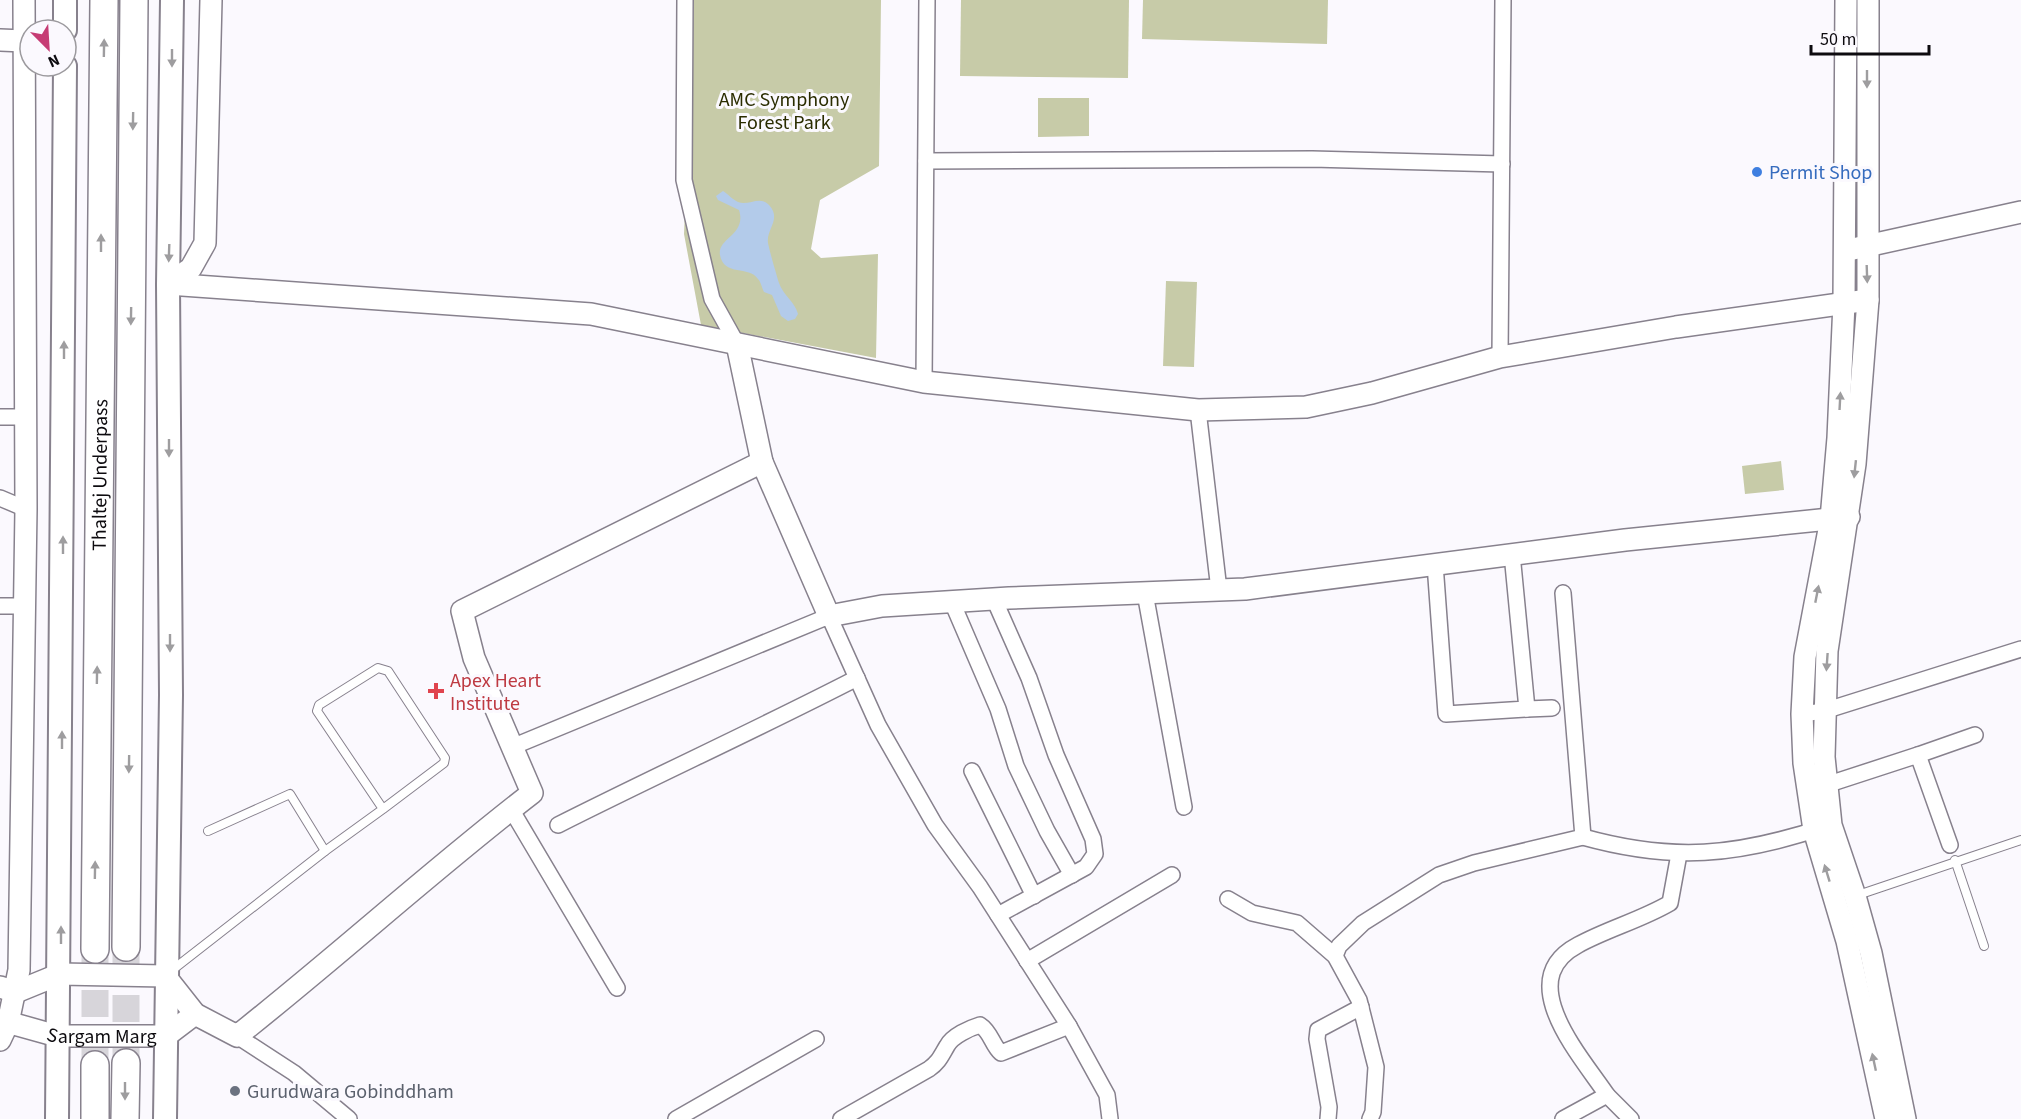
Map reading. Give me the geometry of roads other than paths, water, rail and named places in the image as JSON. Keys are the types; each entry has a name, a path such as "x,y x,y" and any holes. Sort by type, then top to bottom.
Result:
{"highway":[{"name":"Thaltej Underpass","path":"95,949 105,0"},
{"name":"Thaltej Underpass","path":"126,947 134,0"},
{"path":"125,1119 126,1063"},
{"path":"95,1065 95,1119"}],"main road":[{"path":"65,0 65,18"},
{"path":"165,1119 165,976 171,695 168,284 172,0"},
{"path":"57,1119 60,974 65,78"}],"street":[{"path":"24,0 24,18"},
{"path":"168,284 191,267 205,243 211,0"},
{"path":"685,0 684,180 712,299 737,344 762,462 878,725 935,825 998,915 1069,1026 1107,1095 1110,1119"},
{"path":"924,382 927,0"},
{"path":"1500,357 1503,0"},
{"path":"1846,0 1840,518 1806,657 1802,714 1807,798 1855,896 1871,953 1905,1119"},
{"path":"1868,0 1866,247 1868,300 1840,518 1827,651 1824,711 1826,785 1822,828 1886,1119"},
{"path":"0,40 18,41"},
{"path":"3,1028 8,989 20,958 26,509 24,78"},
{"path":"926,161 1312,159 1502,164"},
{"path":"1843,250 1866,247 2021,212"},
{"path":"168,284 591,314 924,382 1198,410 1306,407 1372,393 1500,357 1676,327 1868,300"},
{"path":"1198,410 1219,590"},
{"path":"0,417 26,417"},
{"path":"237,1036 312,977 463,846 532,792 474,658 462,611 762,462"},
{"path":"0,498 26,509"},
{"path":"512,747 829,616 882,606 1219,590 1512,554 1840,518"},
{"path":"1512,554 1527,709"},
{"path":"1435,564 1446,714 1552,708"},
{"path":"1145,593 1184,807"},
{"path":"1563,593 1583,837"},
{"path":"994,599 1029,678 1056,755 1093,839 1095,854 1086,867 998,915"},
{"path":"952,602 999,709 1016,766 1047,831 1072,874"},
{"path":"0,606 25,606"},
{"path":"1802,714 1824,711 2021,650"},
{"path":"558,825 642,782 803,708 857,678"},
{"path":"1826,785 1974,735"},
{"path":"1918,755 1950,845"},
{"path":"972,771 1034,896"},
{"path":"511,809 617,988"},
{"path":"1335,956 1339,946 1363,923 1439,875 1474,863 1583,837 1618,847 1679,854 1732,852 1822,828"},
{"path":"1631,1119 1607,1095 1563,1029 1552,1004 1548,982 1554,965 1575,946 1670,903 1679,854"},
{"path":"1027,961 1172,875"},
{"path":"1228,899 1252,913 1297,923 1335,956 1361,1007 1376,1067 1373,1112 1370,1119"},
{"path":"8,989 60,974 165,976 195,1014 237,1036 294,1073 349,1119"},
{"path":"1328,1119 1329,1107 1317,1039 1318,1030 1361,1007"},
{"name":"Sargam Marg","path":"3,1028 57,1035 166,1036 195,1014"},
{"path":"842,1119 929,1069 939,1061 948,1043 971,1028 980,1025 987,1030 995,1047 1001,1053 1069,1026"},
{"path":"676,1119 816,1039"},
{"path":"1563,1119 1607,1095"}],"lane":[{"path":"165,976 325,851 383,810 444,763 445,758 388,670 378,668 319,705 318,711 383,810"},
{"path":"208,831 291,794 325,851"},
{"path":"1855,896 1955,860 2021,840"},
{"path":"1955,860 1984,946"}],"water":[{"path":"723,191 738,202 766,202 773,210 774,219 768,243 779,283 798,314 795,319 788,321 781,316 772,295 764,292 754,275 731,269 722,262 720,249 736,231 740,218 739,210 718,200 716,196"}],"tunnel":[{"path":"126,947 126,1063"},
{"path":"95,949 95,1065"}],"place":[{"name":"Permit Shop","path":"1757,172"},
{"name":"Apex Heart Institute","path":"436,691"},
{"name":"Gurudwara Gobinddham","path":"235,1091"}],"park label":[{"name":"AMC Symphony Forest Park","path":"784,110"}]}
